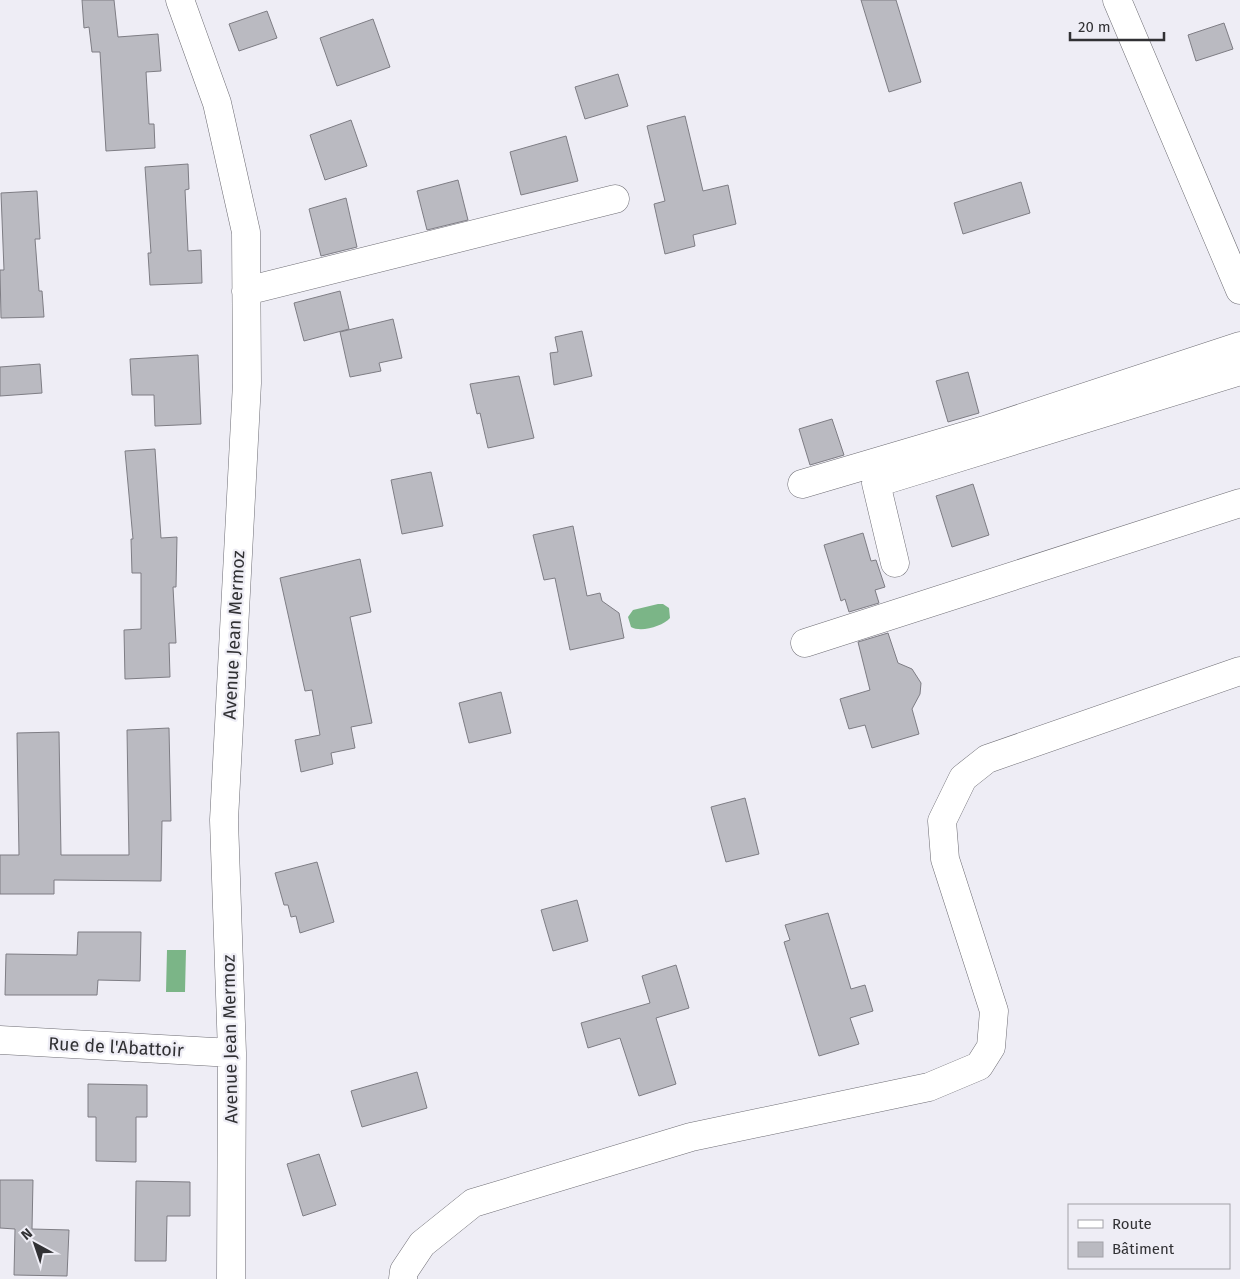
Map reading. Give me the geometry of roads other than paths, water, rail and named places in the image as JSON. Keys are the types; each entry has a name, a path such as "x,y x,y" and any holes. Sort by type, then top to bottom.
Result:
{"street":[{"name":"Avenue Jean Mermoz","path":"180,0 217,103 246,232 247,383 224,820 232,1053 231,1279"},
{"path":"1117,0 1240,290"},
{"path":"246,291 615,199"},
{"path":"802,484 985,430 1240,346"},
{"path":"895,563 876,483 1240,372"},
{"path":"805,643 1240,503"},
{"path":"404,1279 404,1271 422,1244 473,1203 690,1137 929,1087 978,1066 991,1047 994,1011 945,859 942,821 963,778 987,759 1240,671"},
{"name":"Rue de l'Abattoir","path":"0,1040 232,1053"}]}
